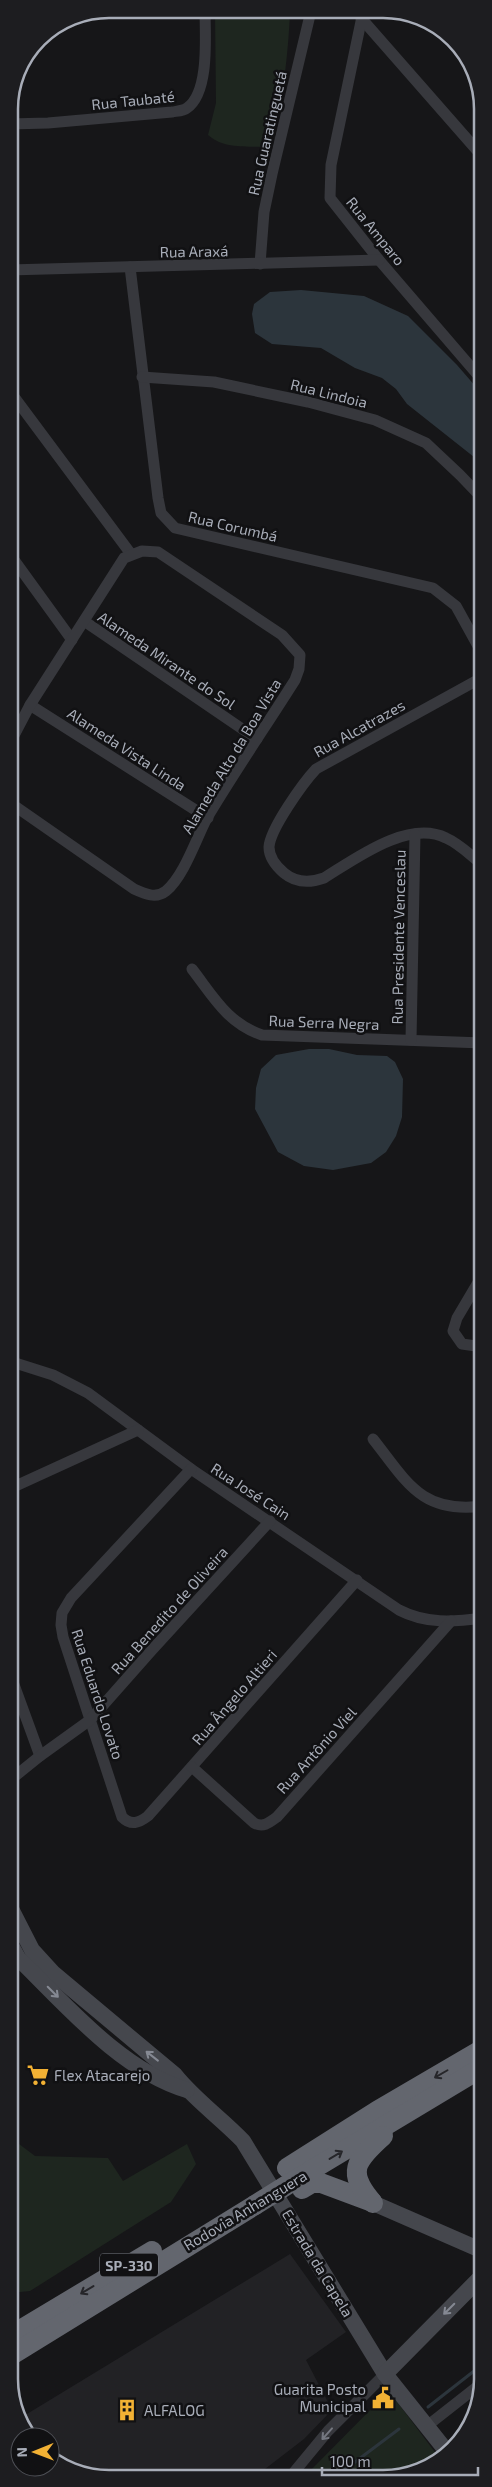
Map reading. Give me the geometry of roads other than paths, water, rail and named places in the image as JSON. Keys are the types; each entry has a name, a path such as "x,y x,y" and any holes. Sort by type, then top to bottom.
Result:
{"highway":[{"name":"Rodovia Anhanguera","path":"294,2179 377,2111 474,2054"},
{"name":"Rodovia Anhanguera","path":"17,2352 294,2179 474,2072"},
{"path":"374,2203 357,2180 357,2164 368,2150 425,2101"},
{"path":"294,2179 312,2184 321,2183 374,2203"},
{"name":"Rodovia Anhanguera","path":"17,2332 255,2203"}],"main road":[{"name":"Estrada da Capela","path":"17,1942 20,1957 53,1973 76,1994 163,2064 187,2090 224,2120 243,2141 385,2374 444,2447"},
{"path":"374,2203 474,2246"},
{"path":"385,2374 474,2283"}],"street":[{"name":"Rua Taubaté","path":"18,124 162,113 188,108 197,96 204,67 205,18"},
{"name":"Rua Guaratinguetá","path":"260,264 264,212 309,18"},
{"name":"Rua Amparo","path":"361,18 329,184 330,198 379,260 474,372"},
{"path":"365,18 474,147"},
{"name":"Rua Araxá","path":"18,270 379,260"},
{"name":"Rua Corumbá","path":"130,267 160,513 171,525 226,541 433,588 456,606 474,639"},
{"name":"Rua Lindoia","path":"142,377 214,382 308,402 375,420 426,443 460,474 474,490"},
{"path":"18,402 128,556 30,705 18,729"},
{"name":"Alameda Alto da Boa Vista","path":"18,808 134,889 152,896 160,895 167,890 176,878 208,818 295,680 299,669 300,655 282,636 158,552 142,550 128,556"},
{"path":"18,565 72,640"},
{"name":"Alameda Mirante do Sol","path":"84,621 258,739"},
{"name":"Rua Alcatrazes","path":"474,682 316,770 303,782 274,832 269,847 272,858 279,869 289,877 301,881 314,882 324,878 383,842 415,834 444,837 457,844 474,858"},
{"name":"Alameda Vista Linda","path":"30,705 208,818"},
{"name":"Rua Presidente Venceslau","path":"411,1040 415,834"},
{"name":"Rua Serra Negra","path":"192,969 231,1020 245,1029 262,1035 474,1042"},
{"path":"474,1289 457,1318 453,1331 462,1344 474,1346"},
{"name":"Rua José Cain","path":"17,1364 71,1382 191,1469 412,1616 429,1621 474,1619"},
{"path":"17,1485 138,1430"},
{"path":"373,1439 411,1488 430,1501 447,1507 474,1506"},
{"name":"Rua Eduardo Lovato","path":"128,1822 122,1817 63,1637 62,1613 71,1598 108,1556 191,1469"},
{"name":"Rua Benedito de Oliveira","path":"17,1774 90,1720 150,1650 270,1521"},
{"name":"Rua Ângelo Altieri","path":"128,1822 140,1822 148,1816 357,1580"},
{"name":"Rua Antônio Viel","path":"192,1767 254,1822 260,1826 267,1824 277,1817 451,1621"},
{"path":"17,1694 40,1756"},
{"path":"296,2470 328,2431 385,2374"},
{"path":"427,2426 474,2389"}],"waterway":[{"path":"428,2407 474,2371"},
{"path":"344,2470 399,2429"}],"place":[{"name":"Flex Atacarejo","path":"38,2075"},
{"name":"Guarita Posto Municipal","path":"383,2398"},
{"name":"ALFALOG","path":"127,2410"}]}
